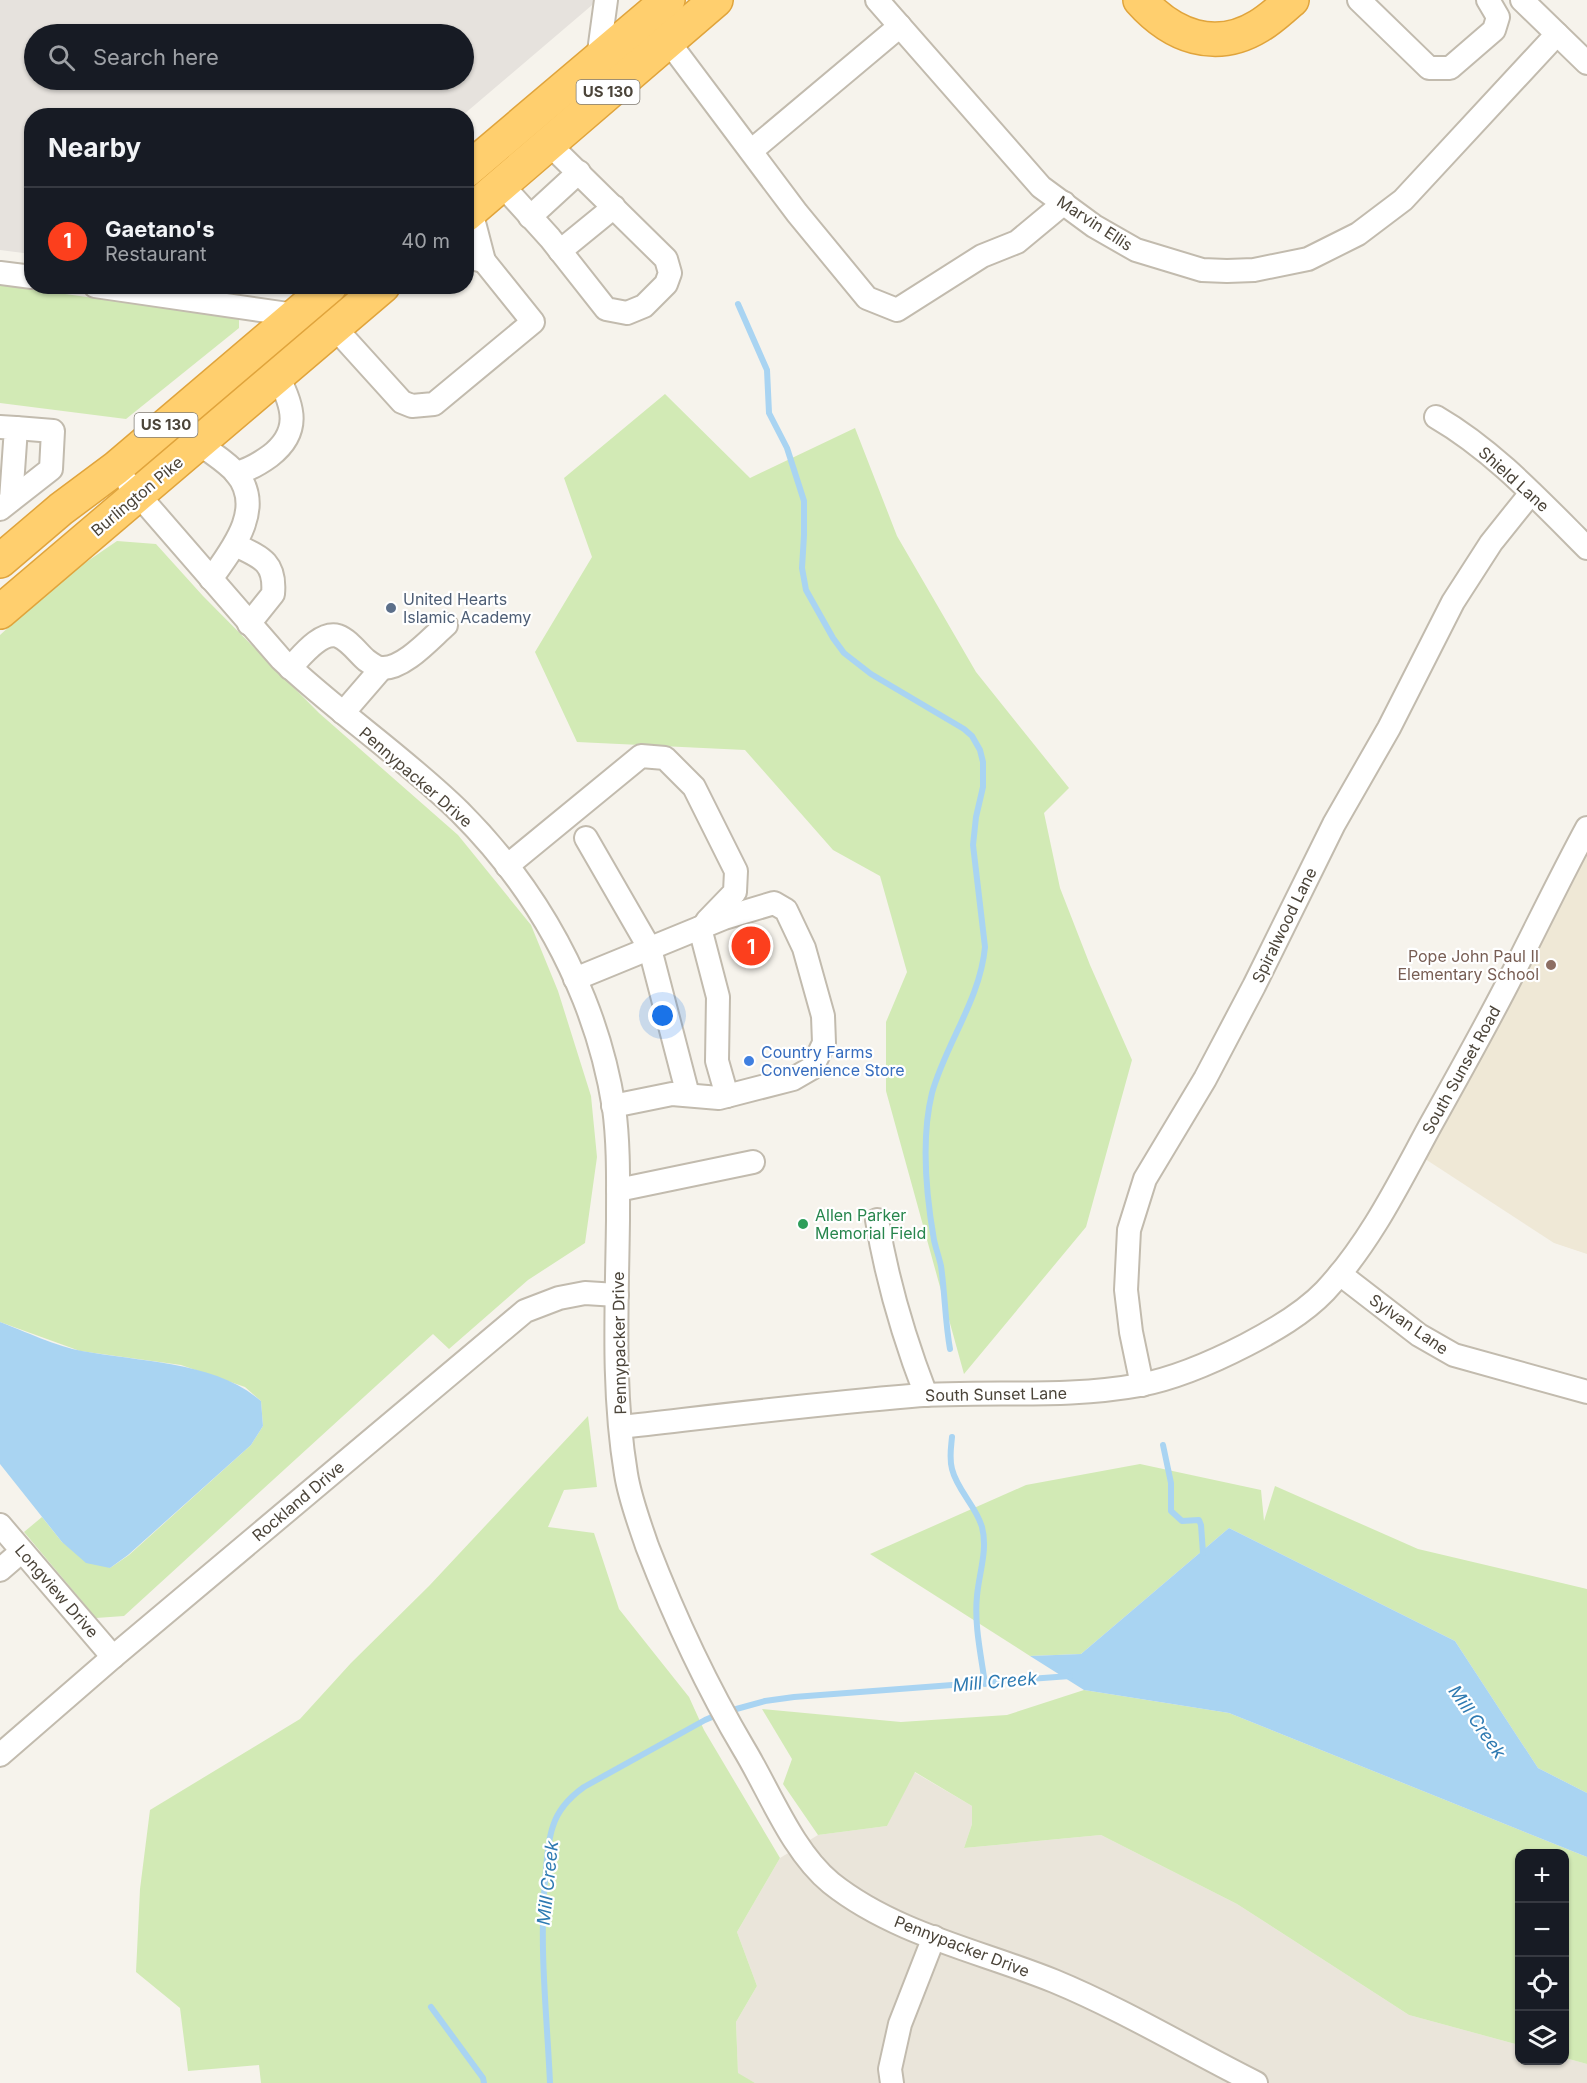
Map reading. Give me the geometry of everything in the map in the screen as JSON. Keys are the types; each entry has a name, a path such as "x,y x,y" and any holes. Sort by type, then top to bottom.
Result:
{"highway":[{"name":"US 130","path":"474,164 668,0"},
{"name":"US 130","path":"474,209 716,0"},
{"path":"1140,0 1166,25 1189,36 1213,39 1236,36 1259,26 1292,0"},
{"name":"US 130","path":"0,561 61,509 116,468 321,294"},
{"name":"Burlington Pike","path":"0,612 374,294"}],"street":[{"path":"598,59 606,0"},
{"name":"Marvin Ellis","path":"877,0 1041,187 1094,226 1136,250 1202,270 1254,270 1308,259 1358,234 1402,200 1557,34"},
{"path":"1359,0 1430,68 1450,68 1494,30 1498,17 1488,0"},
{"path":"1522,0 1587,63"},
{"path":"751,151 900,26"},
{"path":"668,41 797,213 867,298 897,310 982,256 1017,242 1064,203"},
{"path":"502,185 555,245 606,309 627,313 644,306 666,284 670,273 666,259 548,143"},
{"path":"530,217 579,172"},
{"path":"555,245 614,207"},
{"path":"335,327 402,402 412,406 435,404 533,322 475,259"},
{"path":"0,273 24,276"},
{"path":"150,294 296,315"},
{"path":"236,473 247,471 261,462 279,449 288,437 292,415 289,399 278,376"},
{"name":"Shield Lane","path":"1436,417 1478,445 1587,548"},
{"path":"8,427 53,431 51,469 5,505 8,427"},
{"path":"200,443 236,473 248,501 247,514 235,545 211,579"},
{"name":"Pennypacker Drive","path":"116,468 249,624 290,668 458,810 530,896 550,929 575,979 596,1033 613,1106 618,1190 617,1365 626,1475 634,1510 661,1584 711,1689 799,1845 829,1881 858,1901 889,1918 1058,1983 1160,2032 1256,2083"},
{"path":"38,480 61,509"},
{"name":"Spiralwood Lane","path":"1142,1385 1131,1332 1126,1290 1129,1230 1144,1179 1205,1079 1334,824 1378,747 1453,602 1491,543 1531,493"},
{"path":"235,545 264,559 272,572 273,594 249,624"},
{"path":"343,713 381,669 404,661 446,625"},
{"path":"290,668 325,636 338,636 348,642 369,663 381,669"},
{"path":"507,866 641,756 665,758 694,787 736,871 735,892 700,928"},
{"name":"South Sunset Road","path":"1340,1274 1372,1230 1401,1181 1481,1034 1587,828"},
{"path":"586,838 650,948 688,1095"},
{"path":"575,979 724,918 774,903 786,910 804,948 823,1016 824,1043 812,1068 793,1079 719,1098 672,1094 613,1106"},
{"path":"700,928 718,997 717,1061 727,1096"},
{"path":"618,1190 753,1162"},
{"path":"877,1220 895,1306 926,1395"},
{"name":"South Sunset Lane","path":"621,1427 785,1407 926,1395 1077,1392 1142,1385 1201,1366 1254,1340 1301,1312 1340,1274"},
{"name":"Sylvan Lane","path":"1340,1274 1401,1322 1454,1355 1587,1392"},
{"name":"Rockland Drive","path":"0,1755 113,1657 525,1311 559,1298 585,1293 617,1295"},
{"name":"Longview Drive","path":"0,1525 113,1657"},
{"path":"0,1570 22,1551"},
{"path":"892,2083 890,2069 900,2024 934,1937"}],"shaded area":[{"path":"0,0 598,0 471,108 24,108 24,253 0,250"},
{"name":"Pope John Paul II Elementary School","path":"1587,828 1587,1254 1554,1243 1416,1153"},
{"path":"914,1772 972,1806 972,1824 964,1848 1101,1835 1237,1904 1409,2015 1515,2044 1515,2065 1569,2065 1569,2059 1587,2064 1587,2083 755,2083 738,2074 736,2022 757,1986 737,1932 780,1858 818,1835 887,1826"}],"green space":[{"path":"0,285 24,288 24,294 65,294 239,318 239,328 126,419 0,403"},
{"path":"665,394 750,478 855,428 897,536 976,672 1069,788 1044,813 1060,888 1090,965 1132,1060 1086,1227 964,1374 886,1091 886,1022 907,972 880,876 833,850 745,750 577,742 535,652 592,557 564,478"},
{"path":"117,541 156,544 203,596 319,713 458,835 531,925 558,991 591,1096 597,1157 585,1243 528,1280 449,1349 433,1334 124,1616 96,1618 24,1532 42,1517 62,1542 110,1568 129,1555 251,1445 263,1426 261,1401 245,1387 181,1365 80,1351 0,1322 0,635 63,578"},
{"path":"588,1416 597,1487 564,1490 548,1527 594,1533 619,1609 689,1697 704,1730 780,1858 737,1932 757,1986 736,2022 738,2073 755,2083 261,2083 259,2065 188,2071 180,2008 136,1972 140,1889 150,1810 300,1719 351,1663 429,1586"},
{"path":"1140,1464 1261,1490 1264,1521 1275,1486 1418,1549 1587,1589 1587,1793 1538,1768 1455,1641 1229,1528 1081,1654 1030,1656 870,1554 1026,1485"},
{"path":"1084,1690 1229,1713 1567,1849 1515,1849 1515,2044 1409,2015 1237,1904 1101,1835 964,1848 972,1824 972,1806 915,1772 887,1826 818,1835 783,1784 792,1759 762,1709 901,1722 1007,1715"},
{"path":"1569,1850 1587,1857 1587,2064 1569,2059"}],"water":[{"path":"0,1322 73,1349 176,1365 222,1378 261,1401 263,1426 251,1445 128,1555 110,1568 86,1563 62,1542 0,1464"},
{"path":"1229,1528 1455,1641 1538,1768 1587,1793 1587,1857 1229,1713 1084,1690 1030,1656 1081,1654"}],"waterway":[{"path":"738,304 767,370 769,413 787,448 804,501 802,568 806,590 844,653 871,674 964,729 972,736 980,750 983,762 983,787 976,817 973,845 985,947 977,985 945,1057 932,1093 927,1128 926,1166 929,1204 934,1240 941,1266 950,1349"},
{"path":"952,1437 950,1457 954,1477 979,1519 984,1536 976,1617 985,1684"},
{"path":"1163,1445 1171,1483 1171,1511 1182,1521 1199,1520 1203,1553"},
{"name":"Mill Creek","path":"729,1711 765,1701 794,1697 1070,1676"},
{"name":"Mill Creek","path":"550,2083 544,1982 543,1906 547,1853 555,1820 565,1804 584,1787 719,1714"},
{"path":"431,2007 483,2078 484,2083"}],"place":[{"name":"United Hearts Islamic Academy","path":"391,608"},
{"name":"Gaetano's","path":"751,946"},
{"name":"Pope John Paul II Elementary School","path":"1551,965"},
{"name":"Country Farms Convenience Store","path":"749,1061"},
{"name":"Allen Parker Memorial Field","path":"803,1224"}]}
